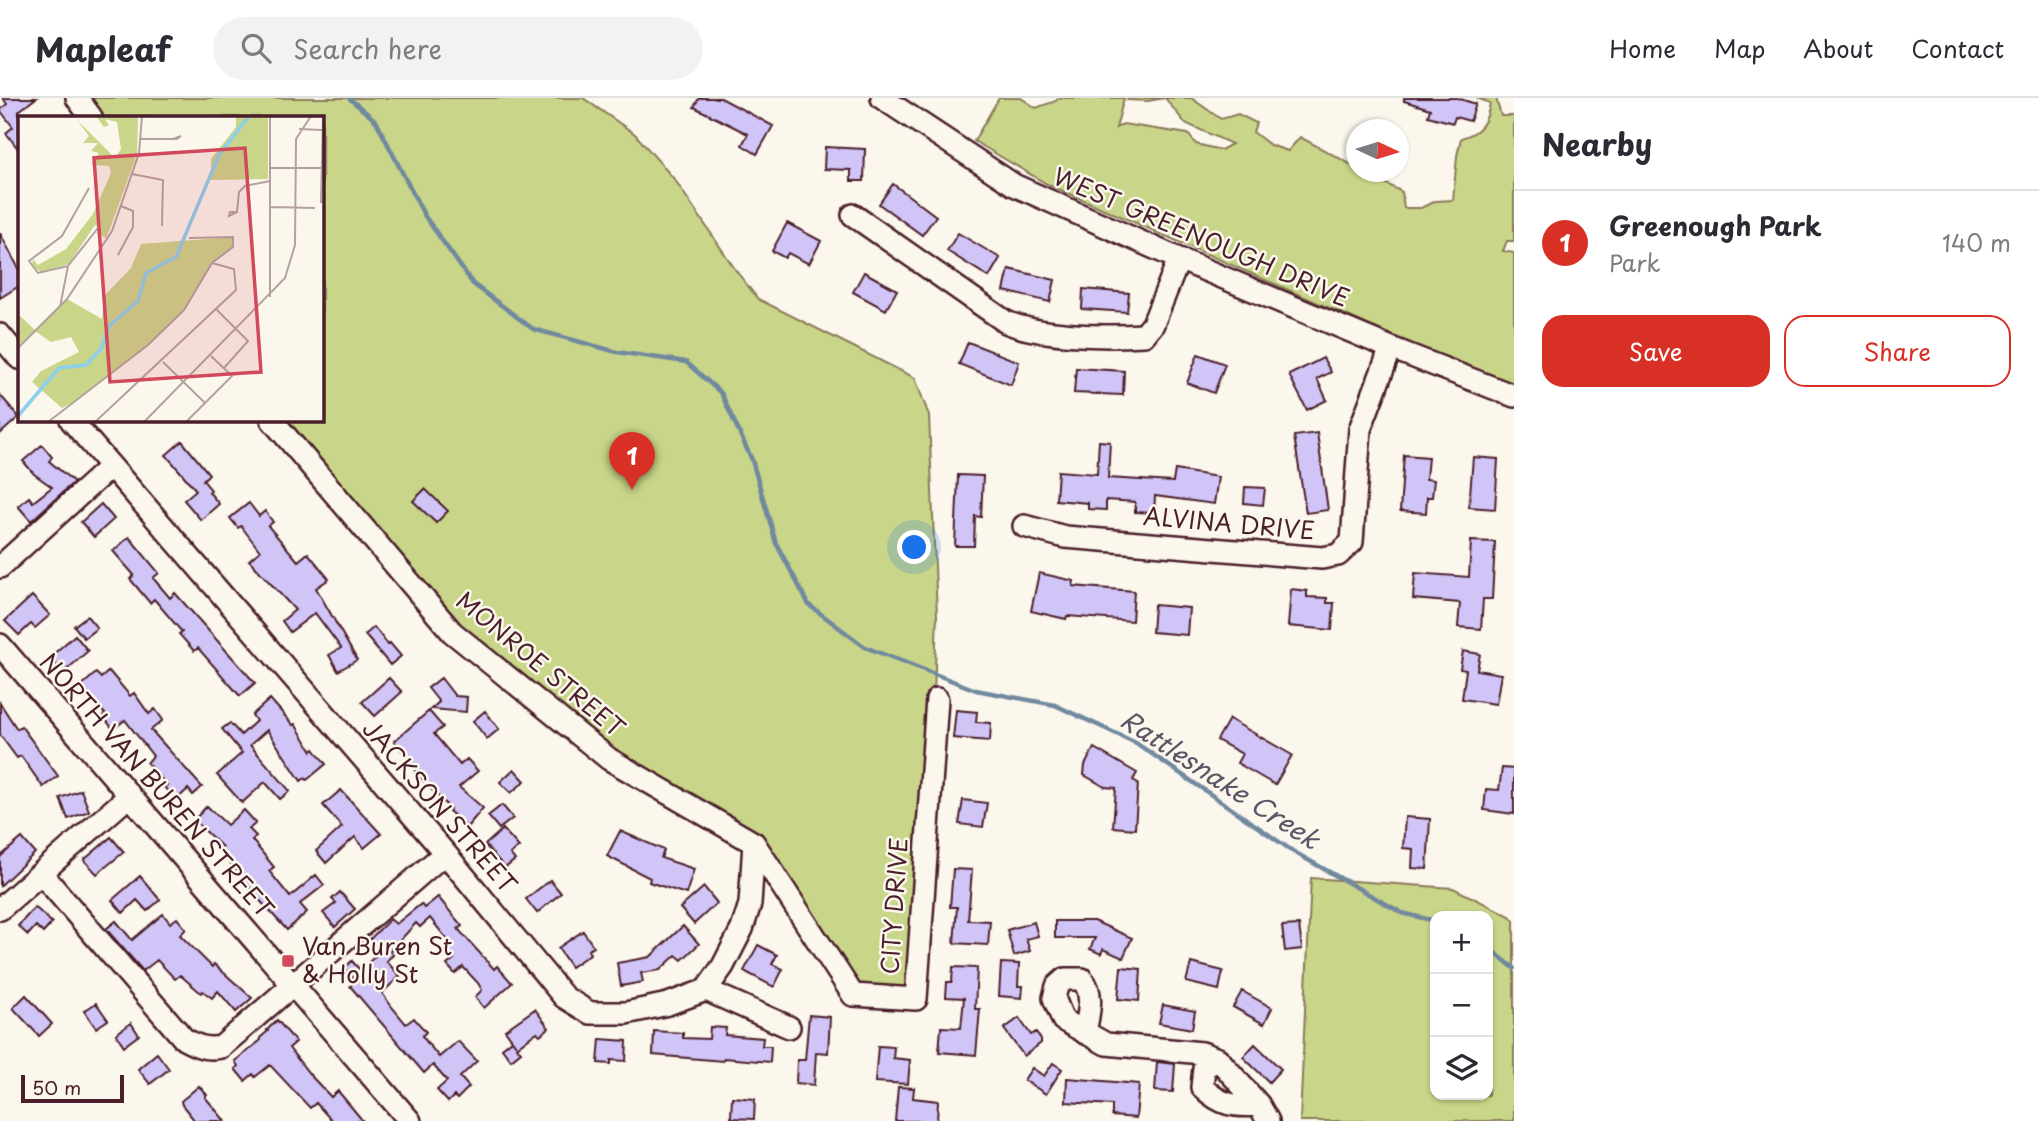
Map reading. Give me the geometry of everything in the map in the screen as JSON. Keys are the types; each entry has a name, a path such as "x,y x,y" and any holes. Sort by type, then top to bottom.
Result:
{"street":[{"path":"77,98 90,116"},
{"name":"WEST GREENOUGH DRIVE","path":"882,98 1014,185 1179,259 1391,348 1514,396"},
{"path":"853,215 1006,322 1034,331 1144,335 1153,324 1179,259"},
{"path":"0,335 18,357"},
{"name":"ALVINA DRIVE","path":"1024,526 1065,537 1322,558 1338,555 1352,542 1360,429 1391,348"},
{"name":"JACKSON STREET","path":"73,422 445,853 564,997 590,1013 626,1013 658,1006 706,990"},
{"name":"MONROE STREET","path":"274,422 452,632 609,759 754,843"},
{"path":"0,567 110,467"},
{"name":"NORTH VAN BUREN STREET","path":"0,645 410,1121"},
{"name":"CITY DRIVE","path":"754,843 853,995 916,999 936,699"},
{"path":"0,909 129,796"},
{"path":"754,843 750,904 742,929 723,966 706,990 789,1027"},
{"path":"41,873 184,1039 210,1049 221,1047 445,853"},
{"path":"1085,1034 1106,1044 1202,1053 1219,1059 1263,1113"},
{"path":"1219,1059 1203,1068 1202,1087 1214,1099 1263,1113"}],"green space":[{"path":"77,98 583,98 635,134 675,180 758,299 915,378 929,416 937,616 916,999 853,995 754,843 609,759 452,632 274,422 324,422 324,116 90,116"},
{"path":"999,98 1021,98 1036,108 1058,98 1124,98 1116,128 1123,124 1188,134 1196,144 1221,150 1232,144 1185,123 1165,98 1191,98 1221,119 1238,114 1256,123 1253,132 1270,145 1288,151 1300,137 1346,162 1346,182 1383,182 1402,192 1404,208 1421,208 1435,201 1453,200 1461,138 1478,130 1485,122 1489,110 1490,103 1477,98 1496,98 1501,116 1514,116 1514,241 1507,241 1503,251 1514,253 1514,389 1047,184 974,141"},
{"path":"1128,98 1165,98 1148,101 1127,100"},
{"path":"1311,878 1453,888 1510,916 1514,921 1514,1121 1300,1121"}],"building":[{"path":"3,98 36,98 19,111 18,149 6,133 13,127 0,110 7,104"},
{"path":"699,98 721,98 773,126 757,154 742,145 748,134 694,107"},
{"path":"1404,98 1457,98 1476,104 1470,121 1455,117 1453,123 1428,116 1430,109 1404,101"},
{"path":"825,147 865,149 864,181 851,181 851,170 824,169"},
{"path":"893,184 936,216 922,235 879,204"},
{"path":"787,223 821,241 809,264 788,253 785,258 772,251"},
{"path":"0,233 18,267 18,287 0,298"},
{"path":"958,233 1000,258 989,277 947,251"},
{"path":"1009,269 1055,280 1050,302 1004,291"},
{"path":"864,272 897,290 886,310 853,292"},
{"path":"1083,289 1129,293 1127,312 1082,309"},
{"path":"968,342 1019,362 1011,385 959,364"},
{"path":"1198,354 1225,364 1214,393 1187,383"},
{"path":"1323,358 1331,372 1317,379 1327,400 1307,410 1289,375"},
{"path":"1076,368 1124,371 1123,395 1074,393"},
{"path":"0,395 18,418 0,434"},
{"path":"1317,433 1328,510 1306,513 1294,436"},
{"path":"182,441 209,474 203,480 219,504 201,520 184,500 196,490 166,455"},
{"path":"1099,441 1110,442 1108,478 1173,482 1175,470 1218,477 1214,504 1155,496 1154,513 1135,512 1135,502 1106,500 1106,510 1088,509 1088,503 1056,500 1058,471 1097,474"},
{"path":"42,445 52,457 49,461 74,482 31,521 18,506 29,497 33,502 52,487 34,474 23,461"},
{"path":"1404,455 1428,457 1426,479 1434,480 1432,497 1427,497 1426,513 1400,511"},
{"path":"1473,457 1498,459 1495,509 1469,507"},
{"path":"958,475 983,476 981,517 975,516 974,546 955,546"},
{"path":"1245,487 1265,488 1263,505 1244,503"},
{"path":"425,489 448,511 436,523 413,501"},
{"path":"249,503 259,516 265,511 273,522 268,526 298,561 308,553 329,579 316,588 357,660 338,671 329,655 341,648 315,613 290,632 282,621 295,610 249,560 260,551 241,526 238,528 230,518"},
{"path":"101,504 114,519 94,537 81,522"},
{"path":"129,537 159,573 153,578 170,598 175,593 255,683 240,696 198,648 194,651 154,599 150,603 130,579 134,575 113,551"},
{"path":"1471,541 1495,542 1492,599 1483,599 1481,629 1458,627 1460,603 1413,599 1415,573 1469,577"},
{"path":"1039,573 1074,581 1073,586 1134,591 1132,621 1067,616 1066,619 1031,611"},
{"path":"1291,589 1307,591 1307,597 1327,598 1327,603 1334,603 1332,630 1288,626"},
{"path":"32,596 50,615 35,628 31,624 19,635 5,621"},
{"path":"1154,605 1189,608 1187,635 1152,632"},
{"path":"87,616 97,628 84,638 74,626"},
{"path":"374,627 401,656 390,665 365,635"},
{"path":"75,635 88,651 63,673 50,657"},
{"path":"1463,651 1480,654 1477,670 1501,674 1496,704 1462,699 1466,670 1460,669"},
{"path":"109,671 130,696 134,693 149,714 155,709 163,720 151,730 202,787 193,795 188,789 176,800 164,787 167,785 147,763 153,756 125,720 113,729 103,716 105,714 81,686 96,673 101,678"},
{"path":"389,678 402,692 375,716 362,702"},
{"path":"441,678 455,696 467,697 466,712 431,709 439,702 428,688"},
{"path":"270,699 293,725 295,724 312,751 314,749 326,764 307,780 305,778 301,781 267,730 250,745 290,791 280,799 265,782 242,803 217,775 242,753 222,729 230,723 241,735 256,721 252,715"},
{"path":"0,703 17,729 21,726 58,776 43,787 21,756 17,758 0,735"},
{"path":"956,710 977,712 976,722 991,723 990,741 953,738"},
{"path":"429,711 443,727 434,734 460,765 467,759 478,771 459,787 483,808 467,827 415,772 418,769 394,741"},
{"path":"485,711 499,729 487,739 473,721"},
{"path":"1229,719 1292,755 1275,785 1237,763 1242,754 1217,740"},
{"path":"1094,748 1137,773 1133,780 1138,783 1135,829 1113,827 1116,788 1105,787 1084,775 1085,765"},
{"path":"1502,768 1514,769 1514,814 1484,810 1486,789 1499,790"},
{"path":"514,769 525,781 511,793 500,782"},
{"path":"81,790 89,811 68,819 60,798"},
{"path":"341,790 381,834 364,848 355,837 326,863 316,851 342,827 323,805"},
{"path":"963,800 987,803 983,827 959,824"},
{"path":"502,805 513,818 499,829 488,816"},
{"path":"207,806 227,825 244,810 256,823 249,829 256,836 252,840 274,867 269,871 290,897 316,875 324,885 300,904 307,912 287,930 254,894 220,849 222,847 194,820"},
{"path":"1405,817 1430,819 1427,869 1412,868 1413,849 1403,848"},
{"path":"503,829 519,847 510,854 515,860 505,868 485,845"},
{"path":"620,831 664,850 661,858 694,869 686,894 649,882 650,878 607,856"},
{"path":"111,837 124,852 97,874 84,860"},
{"path":"22,838 35,853 0,886 0,857"},
{"path":"953,869 972,870 968,920 990,921 988,945 954,943 957,907 950,907"},
{"path":"140,876 160,900 147,911 137,900 123,913 112,900"},
{"path":"550,880 561,893 537,913 526,899"},
{"path":"704,887 717,903 694,924 680,908"},
{"path":"340,892 355,909 335,927 323,913 336,903 332,899"},
{"path":"438,897 462,926 458,929 494,969 497,966 512,983 484,1008 475,997 482,990 478,983 463,967 455,974 447,965 454,959 445,949 451,944 430,918 420,927 416,923 390,951 393,955 386,961 400,976 382,993 392,1007 406,1024 414,1018 426,1032 422,1036 439,1057 458,1041 477,1061 460,1077 469,1087 457,1099 454,1096 448,1102 437,1090 447,1081 433,1065 424,1073 350,986 355,981 344,968 352,961 360,970 380,952 370,939 390,919 396,924 421,904 424,908"},
{"path":"35,907 52,923 43,933 36,926 28,935 18,926"},
{"path":"163,914 170,923 177,918 186,929 180,935 212,967 214,964 252,998 236,1012 218,991 212,998 203,991 201,993 180,975 175,979 157,960 143,971 106,929 116,921 132,940"},
{"path":"1055,921 1094,921 1132,938 1123,958 1103,949 1101,954 1090,949 1095,938 1055,938"},
{"path":"1034,922 1038,936 1026,939 1030,951 1014,956 1007,930"},
{"path":"1299,925 1302,949 1285,951 1282,926"},
{"path":"683,926 699,944 682,960 676,955 660,970 641,973 643,982 621,986 617,963 650,957"},
{"path":"583,931 594,947 588,950 590,954 571,967 558,948"},
{"path":"758,945 777,955 772,964 783,969 774,987 744,971"},
{"path":"1001,963 1019,964 1018,986 1023,986 1022,998 999,996"},
{"path":"1191,963 1223,971 1219,990 1186,982"},
{"path":"953,967 977,968 975,1009 980,1009 976,1055 939,1052 941,1027 961,1028 964,998 946,997 947,982 952,982"},
{"path":"1121,967 1141,969 1139,1001 1118,999"},
{"path":"1242,991 1272,1008 1264,1024 1233,1007"},
{"path":"26,995 52,1024 39,1036 13,1008"},
{"path":"96,1003 108,1020 96,1028 84,1011"},
{"path":"1163,1005 1195,1011 1192,1029 1159,1023"},
{"path":"535,1009 549,1028 540,1035 537,1032 517,1047 521,1052 511,1060 502,1048 512,1040 516,1045 505,1030"},
{"path":"809,1015 830,1017 828,1053 816,1052 814,1085 796,1083 797,1060 805,1060"},
{"path":"1019,1018 1031,1035 1036,1032 1041,1039 1041,1043 1024,1056 1004,1029"},
{"path":"277,1020 296,1042 289,1048 311,1076 331,1097 338,1091 363,1121 332,1121 316,1103 310,1108 270,1065 245,1081 235,1069 238,1066 235,1061 261,1040"},
{"path":"131,1023 139,1035 124,1046 116,1034"},
{"path":"710,1027 726,1028 725,1035 763,1038 762,1046 771,1046 770,1062 653,1055 654,1031 683,1033 683,1038 709,1039"},
{"path":"600,1039 627,1041 626,1061 598,1063"},
{"path":"1255,1044 1281,1069 1269,1082 1243,1057"},
{"path":"878,1046 894,1047 893,1058 910,1060 908,1084 875,1082"},
{"path":"157,1053 169,1069 150,1084 138,1069"},
{"path":"1157,1062 1175,1064 1173,1092 1155,1091"},
{"path":"1053,1063 1062,1069 1046,1094 1024,1080 1032,1068 1044,1076"},
{"path":"1067,1078 1139,1084 1136,1118 1112,1116 1112,1105 1066,1102"},
{"path":"199,1086 225,1121 195,1121 182,1105 181,1101"},
{"path":"898,1087 914,1088 913,1098 938,1101 937,1121 895,1121"},
{"path":"732,1097 755,1099 754,1119 731,1118"}],"waterway":[{"name":"Rattlesnake Creek","path":"349,98 376,121 424,215 473,284 533,329 617,352 686,362 721,393 752,460 776,543 809,605 865,647 976,690 1055,705 1136,743 1294,852 1402,913 1430,920"},
{"name":"Rattlesnake Creek","path":"1493,951 1514,968"}],"place":[{"name":"Greenough Park","path":"632,490"},
{"name":"Van Buren St & Holly St","path":"288,961"}]}
